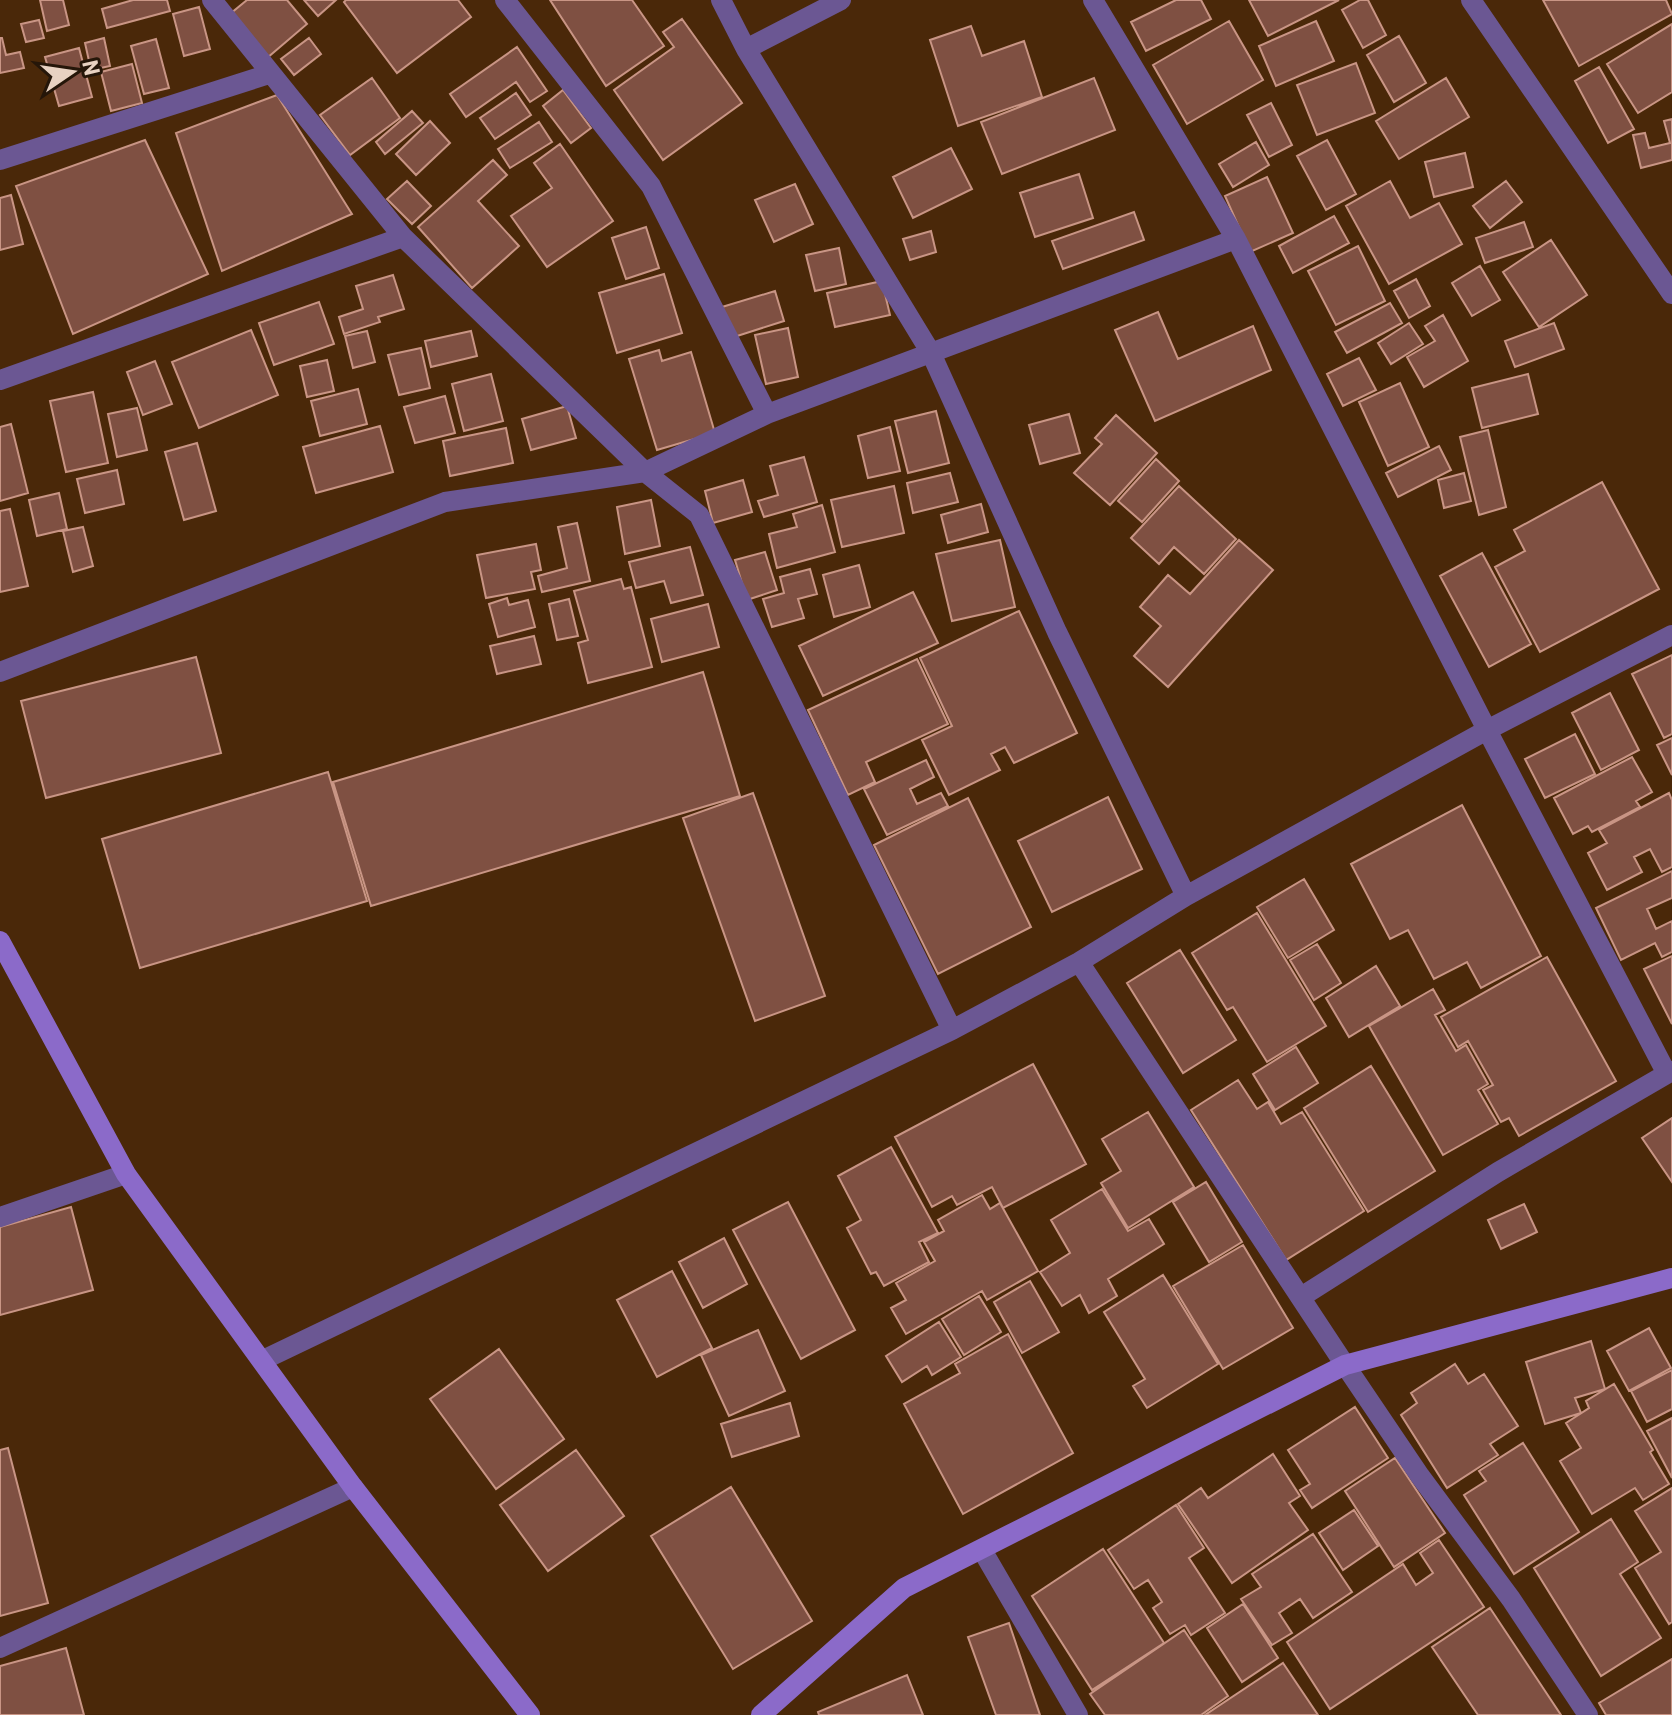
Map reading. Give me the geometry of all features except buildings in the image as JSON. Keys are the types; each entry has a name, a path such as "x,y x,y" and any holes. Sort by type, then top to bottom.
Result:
{"street":[{"path":"212,0 403,237 645,472 699,515 952,1030"},
{"path":"505,0 651,186 767,414"},
{"path":"721,0 746,49 931,353 1057,632 1186,896"},
{"path":"746,49 822,5 841,0"},
{"path":"1093,0 1236,239 1487,730 1669,1072 1498,1172 1301,1297"},
{"path":"1471,0 1672,294"},
{"path":"0,160 269,74"},
{"path":"0,380 403,237"},
{"path":"0,672 445,502 645,472 767,414 1236,239"},
{"path":"263,1360 952,1030 1079,962 1186,896 1487,730 1672,635"},
{"path":"0,942 126,1174 353,1487 530,1715"},
{"path":"1079,962 1420,1476 1511,1599 1588,1715"},
{"path":"0,1217 126,1174"},
{"path":"761,1715 904,1588 1345,1365 1672,1278"},
{"path":"0,1648 353,1487"},
{"path":"982,1550 1078,1715"}]}
